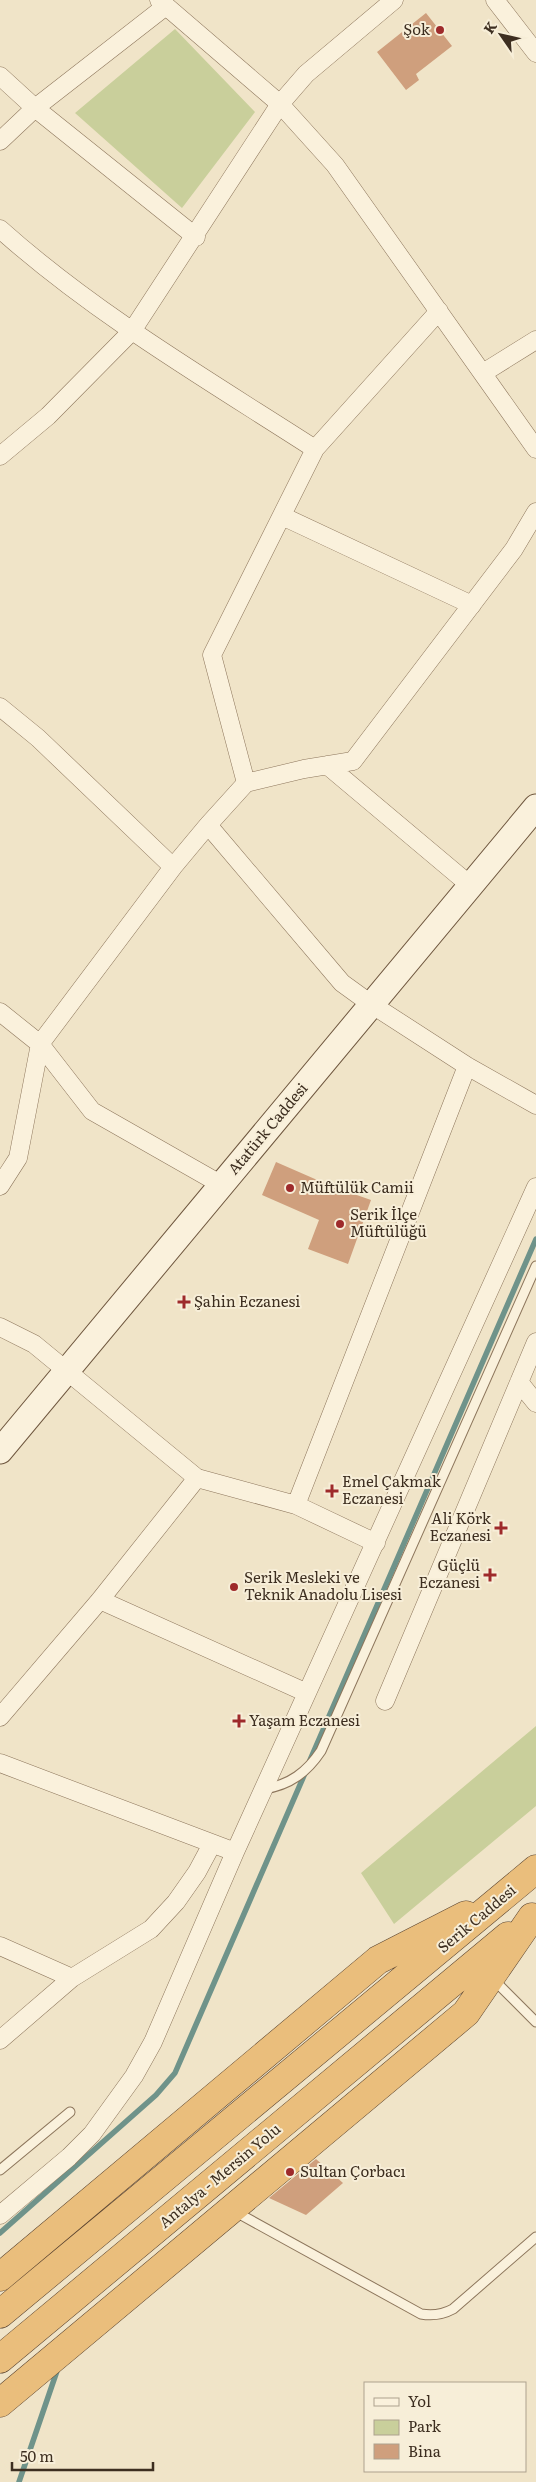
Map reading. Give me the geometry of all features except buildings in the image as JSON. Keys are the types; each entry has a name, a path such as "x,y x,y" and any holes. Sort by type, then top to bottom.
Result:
{"highway":[{"name":"Serik Caddesi","path":"0,2314 536,1869"},
{"path":"0,2277 378,1960 509,1892"},
{"path":"0,2403 466,2013 534,1915"},
{"name":"Antalya - Mersin Yolu","path":"0,2359 534,1915"}],"main road":[{"name":"Atatürk Caddesi","path":"0,1451 536,807"}],"street":[{"path":"0,456 48,416 132,331 196,237 280,104 306,74 394,0"},
{"path":"495,0 536,53"},
{"path":"0,141 35,108 163,3 280,104 335,165 536,448"},
{"path":"0,76 35,108 196,237"},
{"path":"0,229 34,259 132,331 315,449"},
{"path":"246,783 212,655 315,449 439,311"},
{"path":"483,372 536,340"},
{"path":"0,1186 18,1158 40,1044 173,867 246,783 353,761 514,549 536,512"},
{"path":"282,516 472,604"},
{"path":"0,707 38,738 173,867"},
{"path":"327,765 470,886"},
{"path":"208,825 342,983 371,1004 468,1066 536,1105"},
{"path":"0,1012 40,1044 92,1111 222,1185"},
{"path":"296,1504 468,1066"},
{"path":"0,2215 69,2157 92,2134 134,2076 152,2042 235,1852 536,1187"},
{"path":"0,1327 34,1344 67,1369 197,1478 296,1504 376,1542"},
{"path":"385,1701 536,1342"},
{"path":"519,1382 536,1403"},
{"path":"0,1717 100,1600 197,1478"},
{"path":"100,1600 307,1693"},
{"path":"0,1763 235,1852"},
{"path":"0,2040 72,1978 151,1929 176,1902 197,1872 212,1844"},
{"path":"0,1946 72,1978"}],"lane":[{"path":"264,1789 283,1784 298,1776 313,1762 321,1751 536,1266"},
{"path":"490,1977 536,2022"},
{"path":"0,2170 70,2112"},
{"path":"231,2210 421,2314 429,2315 439,2315 453,2309 536,2237"}],"green space":[{"path":"175,29 255,112 182,208 75,113"},
{"path":"536,1726 536,1806 394,1924 361,1873"}],"waterway":[{"path":"310,1760 536,1239"},
{"path":"0,2233 156,2095 175,2073 306,1771"},
{"path":"19,2482 58,2368"}],"place":[{"name":"Şok","path":"440,30"},
{"name":"Müftülük Camii","path":"290,1188"},
{"name":"Serik İlçe Müftülüğü","path":"340,1224"},
{"name":"Şahin Eczanesi","path":"184,1302"},
{"name":"Emel Çakmak Eczanesi","path":"332,1491"},
{"name":"Ali Körk Eczanesi","path":"501,1528"},
{"name":"Güçlü Eczanesi","path":"490,1575"},
{"name":"Serik Mesleki ve Teknik Anadolu Lisesi","path":"234,1587"},
{"name":"Yaşam Eczanesi","path":"239,1721"},
{"name":"Sultan Çorbacı","path":"290,2172"}]}
